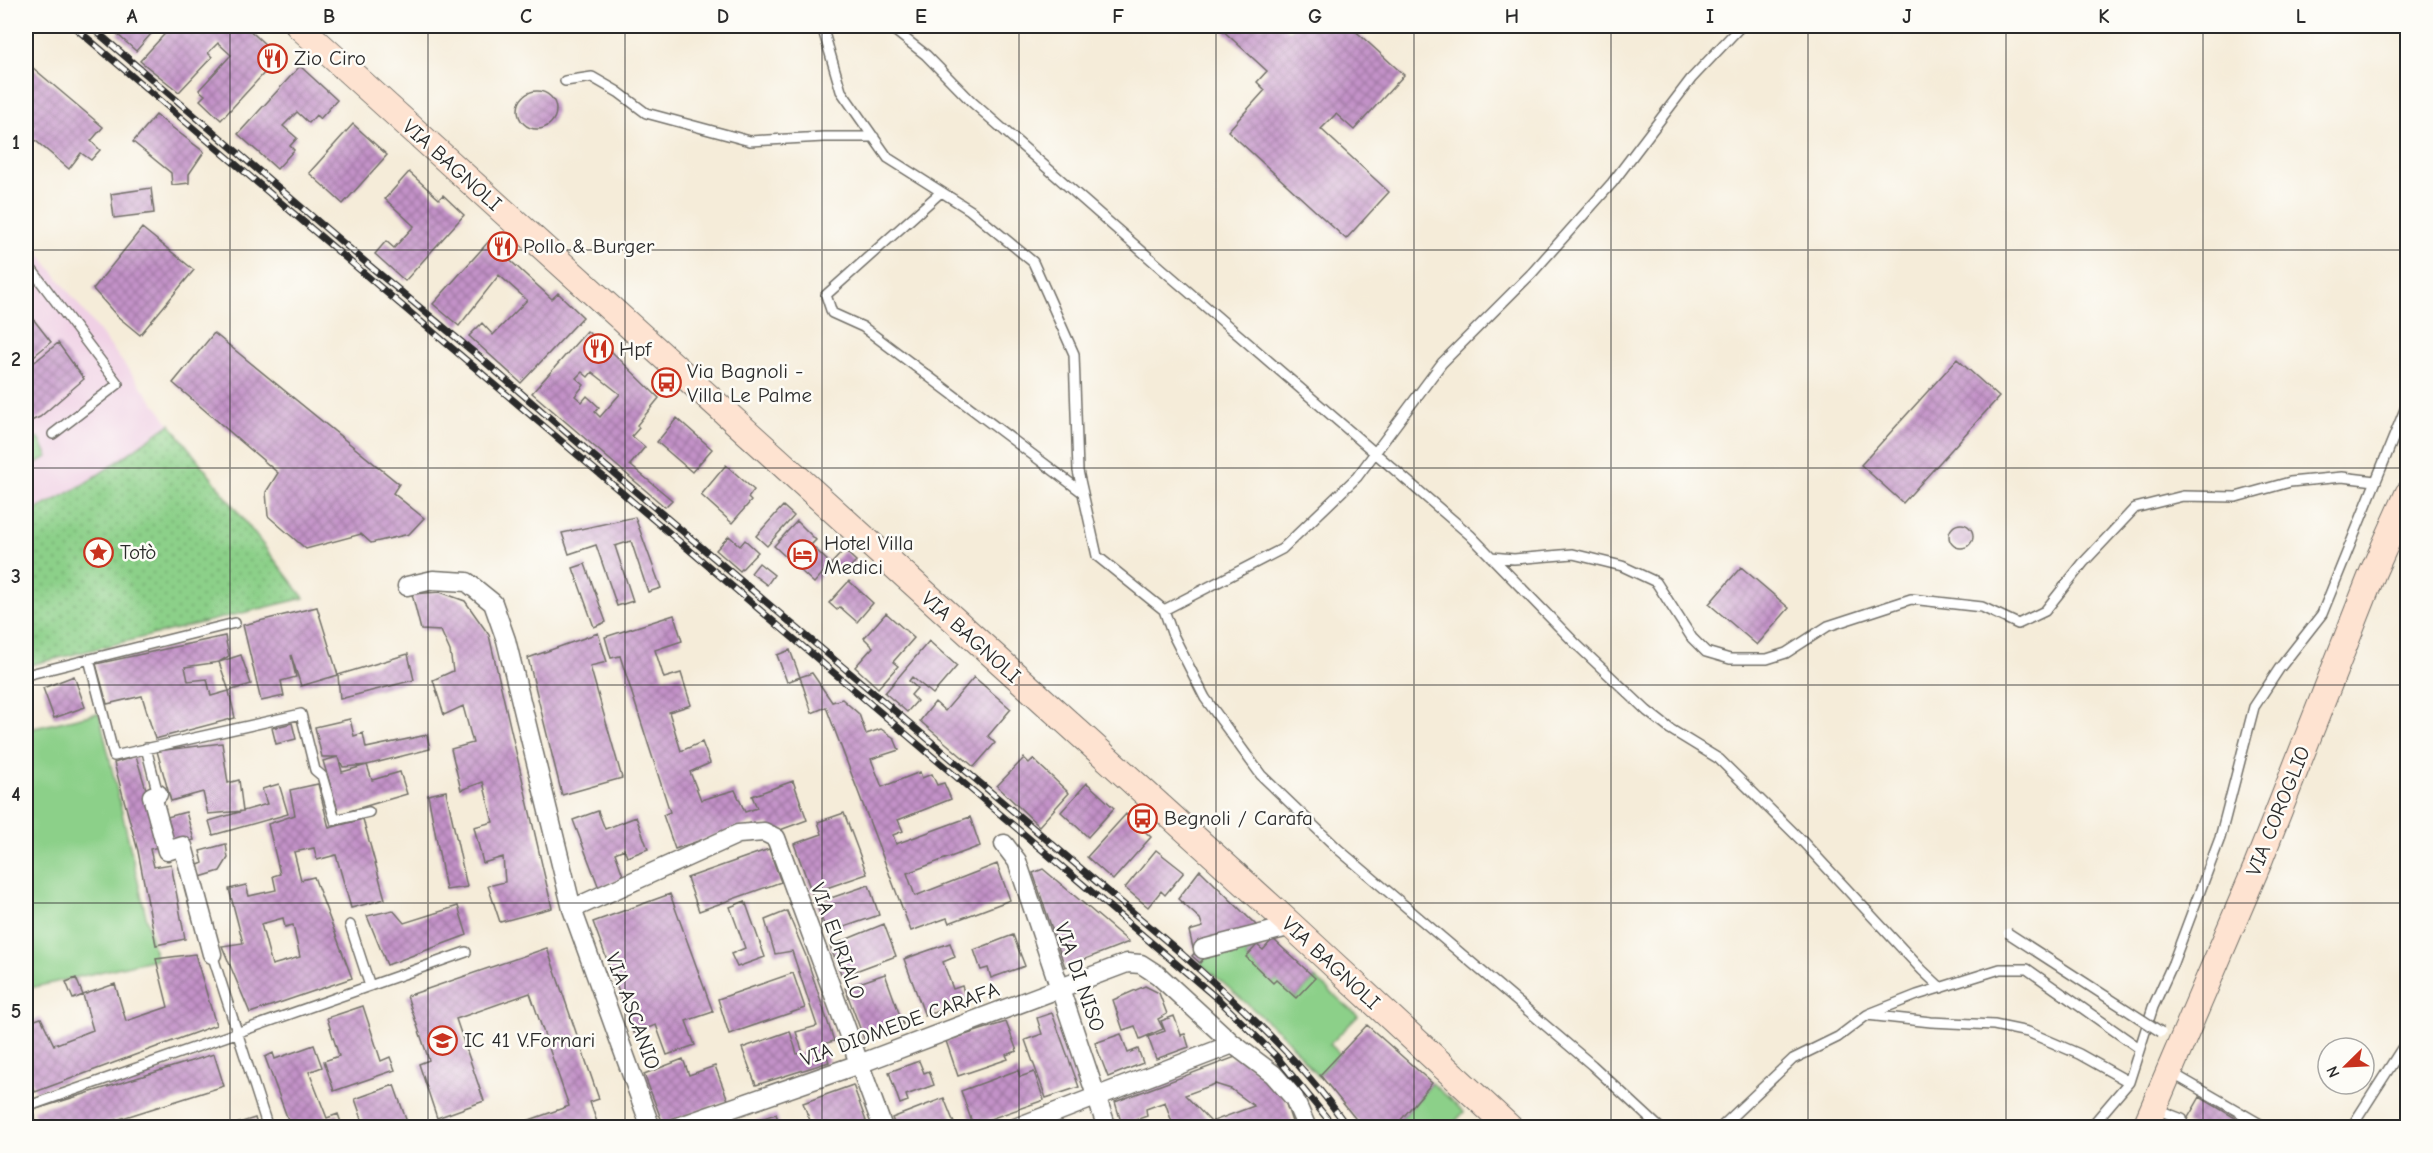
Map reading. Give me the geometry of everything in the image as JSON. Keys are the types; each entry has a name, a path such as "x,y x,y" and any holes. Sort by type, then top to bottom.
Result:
{"street":[{"name":"VIA BAGNOLI","path":"299,26 1292,926 1510,1128"},
{"name":"VIA COROGLIO","path":"2149,1118 2257,866 2373,573 2408,494"},
{"name":"VIA ASCANIO","path":"407,586 433,580 467,582 493,603 506,640 572,909 651,1128"},
{"path":"158,794 152,796 167,851 183,846 212,954"},
{"name":"VIA EURIALO","path":"572,909 738,834 764,832 776,838 883,1128"},
{"name":"VIA DI NISO","path":"1004,844 1017,861 1107,1128"},
{"path":"1203,949 1292,926"},
{"name":"VIA DIOMEDE CARAFA","path":"675,1128 859,1064 1127,963 1141,964 1158,975 1233,1044"},
{"path":"1015,1128 1233,1044 1273,1074 1294,1098 1307,1128"}],"lane":[{"path":"822,26 840,91 888,158 970,210 1033,262 1074,354 1078,471 1097,556 1164,610 1172,633 1204,698 1261,775 1338,849 1561,1038 1660,1128"},
{"path":"889,26 926,55 972,102 1374,454 1470,535 1574,642 1647,711 1727,767 1803,842 1941,988"},
{"path":"1164,610 1282,549 1357,477 1442,363 1532,273 1612,183 1691,79 1741,26"},
{"path":"565,81 592,77 618,92 646,113 750,141 874,137"},
{"path":"941,192 826,295 832,313 863,327 1082,492"},
{"path":"26,262 118,384 53,434"},
{"path":"2090,1128 2129,1082 2153,1007 2173,963 2220,838 2254,707 2279,669 2322,614 2408,402"},
{"path":"1491,557 1514,559 1573,554 1622,566 1656,582 1692,638 1706,652 1730,659 1767,659 1795,648 1828,626 1911,599 1982,607 2018,624 2045,610 2083,563 2135,508 2183,496 2236,497 2290,482 2343,477 2375,481"},
{"path":"26,675 235,624"},
{"path":"89,659 114,756 301,714 315,770 322,776 335,820 369,812"},
{"path":"146,748 158,794"},
{"path":"350,925 370,986"},
{"path":"2008,933 2161,1032"},
{"path":"30,1128 26,1108 466,952"},
{"path":"212,954 268,1128"},
{"path":"1720,1128 1793,1059 1838,1037 1867,1015 2000,969 2027,969 2139,1048"},
{"path":"1867,1015 1931,1022 1994,1025 2028,1032 2079,1054 2129,1082"},
{"path":"2351,1128 2408,1039"},
{"path":"2169,1071 2267,1128"},
{"path":"2149,1118 2182,1119 2181,1128"}],"shaded area":[{"path":"26,236 170,424 304,598 26,666"}],"green space":[{"path":"170,424 304,598 26,666 26,513 82,485"},
{"path":"30,431 33,439 39,438 48,457 26,468 26,433"},
{"path":"26,709 30,729 99,713 156,959 26,989"},
{"path":"1257,945 1246,957 1273,983 1276,980 1296,998 1315,978 1358,1016 1330,1044 1340,1054 1318,1077 1284,1036 1200,963 1204,958"},
{"path":"1432,1083 1464,1112 1450,1127 1394,1128"}],"building":[{"path":"125,26 158,26 136,51 117,34"},
{"path":"172,26 245,26 279,57 221,120 200,100 205,95 199,90 231,55 218,43 208,53 212,57 179,92 140,61"},
{"path":"1218,26 1283,26 1289,31 1294,26 1350,26 1404,75 1354,130 1336,114 1321,129 1389,192 1346,239 1228,131 1265,90 1257,82 1267,71"},
{"path":"26,62 103,127 91,141 100,150 91,160 81,153 69,169 29,135 35,126 26,118"},
{"path":"300,66 337,100 320,119 316,115 309,123 297,112 283,126 297,138 290,146 294,150 277,169 238,134"},
{"path":"537,91 551,96 556,110 551,124 537,129 523,124 518,110 523,96"},
{"path":"156,115 204,152 189,174 189,183 172,185 171,173 133,142"},
{"path":"353,124 387,155 343,204 309,173"},
{"path":"409,172 439,199 443,195 464,215 405,281 375,254 386,241 394,248 414,226 385,199"},
{"path":"151,188 154,213 114,218 111,194"},
{"path":"142,228 194,270 140,335 117,316 93,289"},
{"path":"489,241 552,299 558,293 583,317 521,383 469,336 482,323 493,335 527,300 499,275 459,326 433,304"},
{"path":"30,315 51,342 29,360 26,356 26,318"},
{"path":"587,331 596,339 589,347 601,358 609,349 659,398 637,425 639,428 632,436 645,447 630,465 672,500 665,507 532,393","holes":["582,372 588,377 592,372 620,394 600,417 595,412 599,407 587,396 582,402 575,396 584,385 576,378"]},
{"path":"214,333 399,484 393,493 424,518 409,534 371,543 361,534 306,549 268,516 266,492 278,473 173,383"},
{"path":"58,343 84,379 40,417 26,423 26,369"},
{"path":"1957,359 1999,397 1903,503 1861,465"},
{"path":"677,418 712,449 692,472 657,442"},
{"path":"726,465 754,490 748,498 751,501 732,523 701,495"},
{"path":"783,506 794,516 767,546 756,536"},
{"path":"635,517 661,588 648,592 631,541 615,546 633,601 617,606 596,545 569,554 562,533"},
{"name":"Hotel Villa Medici","path":"797,521 816,540 811,545 831,564 814,583 774,546"},
{"path":"1961,524 1970,527 1973,536 1970,545 1961,548 1952,545 1949,536 1952,527"},
{"path":"729,536 740,546 745,540 758,552 740,571 716,550"},
{"path":"844,550 856,561 843,575 831,564"},
{"path":"759,563 774,575 767,585 751,573"},
{"path":"585,564 606,622 594,627 573,568"},
{"path":"1741,567 1789,608 1757,645 1709,604"},
{"path":"849,581 873,603 857,622 840,607 837,610 829,603"},
{"path":"440,592 465,601 489,635 552,908 500,922 488,886 505,882 503,857 483,863 474,827 493,822 483,782 461,790 451,749 473,743 463,706 444,715 433,680 453,671 450,651 441,631 421,630 412,594"},
{"path":"317,607 338,675 301,686 291,655 296,677 281,681 284,696 261,701 243,625"},
{"path":"886,613 914,638 893,662 898,666 878,688 855,667 873,647 864,638"},
{"path":"674,615 682,641 655,650 664,678 681,673 691,705 669,712 681,751 702,742 710,763 690,772 701,800 735,790 745,812 757,808 752,796 793,781 807,820 772,833 769,824 757,828 754,822 675,849 663,815 670,812 620,656 611,658 605,637"},
{"path":"598,633 607,662 590,666 622,778 562,795 528,658"},
{"path":"225,636 229,656 219,662 185,667 188,681 207,679 211,696 229,691 235,718 155,739 142,696 107,704 96,664"},
{"path":"929,641 957,666 933,694 912,677 909,681 917,688 911,695 917,701 907,712 885,693"},
{"path":"790,650 800,677 787,682 777,655"},
{"path":"408,654 414,680 340,699 338,675"},
{"path":"241,655 251,684 229,691 219,662"},
{"path":"812,673 832,702 842,699 859,714 866,734 881,729 894,738 899,750 871,759 882,787 920,772 922,778 932,774 937,785 944,783 951,799 898,820 903,831 893,835 896,844 970,817 980,846 907,873 915,896 997,864 1010,900 949,923 947,918 911,931 826,707 812,713 800,677"},
{"path":"74,676 85,707 54,718 43,688"},
{"path":"974,677 1011,709 988,736 995,743 974,767 920,721 935,702 945,711"},
{"path":"350,719 354,736 363,733 366,748 427,735 430,749 367,765 343,767 338,757 322,757 315,727"},
{"path":"292,723 296,739 276,744 272,728"},
{"path":"222,743 228,783 239,780 243,811 208,814 203,792 171,801 157,751"},
{"path":"136,756 163,846 150,849 154,867 171,864 185,939 156,945 138,851 114,763"},
{"path":"338,757 342,772 367,765 372,780 400,772 407,794 339,814 323,761"},
{"path":"1024,758 1029,763 1033,759 1069,793 1039,826 997,786"},
{"path":"1087,783 1114,808 1088,837 1061,812"},
{"path":"279,784 288,814 213,835 209,821 267,804 262,789"},
{"path":"318,784 329,828 363,819 385,899 351,908 336,855 317,860 314,848 294,852 301,880 314,877 352,978 250,1013 222,946 243,943 229,889 246,885 249,896 276,890 273,876 280,874 268,824 295,815 290,790","holes":["283,918 285,927 293,925 300,957 272,965 261,924"]},
{"path":"446,791 467,887 446,890 428,795"},
{"path":"598,811 605,829 636,817 648,849 627,857 624,849 615,853 624,878 599,888 573,820"},
{"path":"186,812 194,840 168,847 160,819"},
{"path":"844,813 867,874 812,893 794,844 822,834 818,822"},
{"path":"1126,814 1151,837 1113,880 1087,857"},
{"path":"226,844 228,858 220,871 200,877 196,866 203,863 200,851"},
{"path":"769,849 781,882 699,911 687,878"},
{"path":"1156,850 1184,872 1165,895 1161,891 1148,907 1125,888"},
{"path":"1043,869 1129,942 1065,967 1033,873"},
{"path":"1200,870 1260,929 1193,948 1189,931 1203,927 1200,919 1178,899"},
{"path":"869,885 879,915 827,933 816,903"},
{"path":"670,894 713,1012 686,1021 695,1045 667,1055 656,1025 634,1033 593,922"},
{"path":"745,901 765,957 737,967 731,954 745,948 730,907"},
{"path":"458,906 467,935 387,965 367,916 393,910 404,923"},
{"path":"787,911 806,956 834,1041 823,1044 829,1062 756,1085 742,1048 790,1031 797,1054 803,1053 796,1032 817,1026 792,951 775,954 765,920"},
{"path":"884,924 896,956 842,976 830,946"},
{"path":"1013,935 1025,966 991,978 988,968 981,970 974,950"},
{"path":"1273,939 1315,978 1296,998 1276,980 1273,983 1246,957 1257,945 1263,950"},
{"path":"950,943 955,957 943,962 953,989 962,986 967,1001 925,1016 904,959"},
{"name":"IC 41 V.Fornari","path":"547,948 599,1099 590,1102 599,1128 507,1128 569,1106 530,993 456,1019 484,1101 437,1118 419,1064 429,1060 407,996"},
{"path":"1196,951 1204,958 1200,963 1192,956"},
{"path":"195,954 216,1025 35,1092 26,1064 26,1023 41,1018 54,1045 93,1030 83,995 115,984 126,1021 168,1007 156,959"},
{"path":"793,973 805,1008 729,1034 718,999"},
{"path":"885,974 903,1024 864,1039 845,988"},
{"path":"76,978 83,995 73,999 66,982"},
{"path":"1145,986 1159,993 1167,1014 1158,1019 1163,1029 1140,1039 1135,1026 1123,1030 1113,1000"},
{"path":"363,1006 381,1061 390,1057 395,1070 334,1091 324,1061 339,1056 327,1018"},
{"path":"1052,1013 1079,1087 1046,1098 1025,1040 1042,1034 1037,1018"},
{"path":"1174,1016 1181,1035 1185,1034 1189,1047 1156,1059 1148,1037 1165,1031 1161,1021"},
{"path":"1006,1022 1017,1051 1006,1055 1008,1059 958,1076 946,1041"},
{"path":"1367,1025 1432,1083 1394,1128 1363,1128 1320,1075"},
{"path":"1121,1034 1128,1053 1138,1049 1143,1063 1108,1077 1095,1043"},
{"path":"314,1045 322,1067 309,1072 327,1118 338,1114 343,1128 291,1128 265,1057 273,1053 275,1059"},
{"path":"214,1054 224,1086 91,1128 38,1128 33,1110"},
{"path":"1238,1056 1282,1092 1293,1125 1284,1128 1196,1128 1194,1123 1182,1128 1174,1128 1165,1102 1146,1109 1147,1116 1122,1125 1115,1102","holes":["1215,1084 1231,1089 1254,1106 1211,1122 1185,1095"]},
{"path":"683,1059 689,1075 715,1066 728,1100 663,1124 644,1074"},
{"path":"919,1061 924,1073 929,1071 934,1085 906,1095 908,1101 900,1104 889,1072"},
{"path":"1018,1070 1020,1077 1034,1072 1044,1100 973,1125 961,1091"},
{"path":"394,1085 409,1128 365,1128 355,1099"},
{"path":"853,1085 866,1121 850,1128 843,1128 841,1122 828,1128 813,1128 803,1103"},
{"path":"2200,1097 2252,1128 2193,1128 2185,1123"},
{"path":"944,1098 956,1128 896,1128 892,1118"},
{"path":"776,1114 781,1128 736,1128 736,1127"},
{"path":"255,1118 258,1128 226,1128 226,1127"},
{"path":"442,1120 444,1128 427,1128 426,1125"}],"railway":[{"path":"73,26 1220,1001 1276,1056 1335,1128"},
{"path":"90,26 1182,954 1291,1057 1348,1128"}],"place":[{"name":"Zio Ciro","path":"273,58"},
{"name":"Pollo & Burger","path":"502,246"},
{"name":"Hpf","path":"598,349"},
{"name":"Via Bagnoli - Villa Le Palme","path":"666,383"},
{"name":"Totò","path":"99,552"},
{"name":"Hotel Villa Medici","path":"803,555"},
{"name":"Begnoli / Carafa","path":"1143,818"},
{"name":"IC 41 V.Fornari","path":"443,1040"}]}
